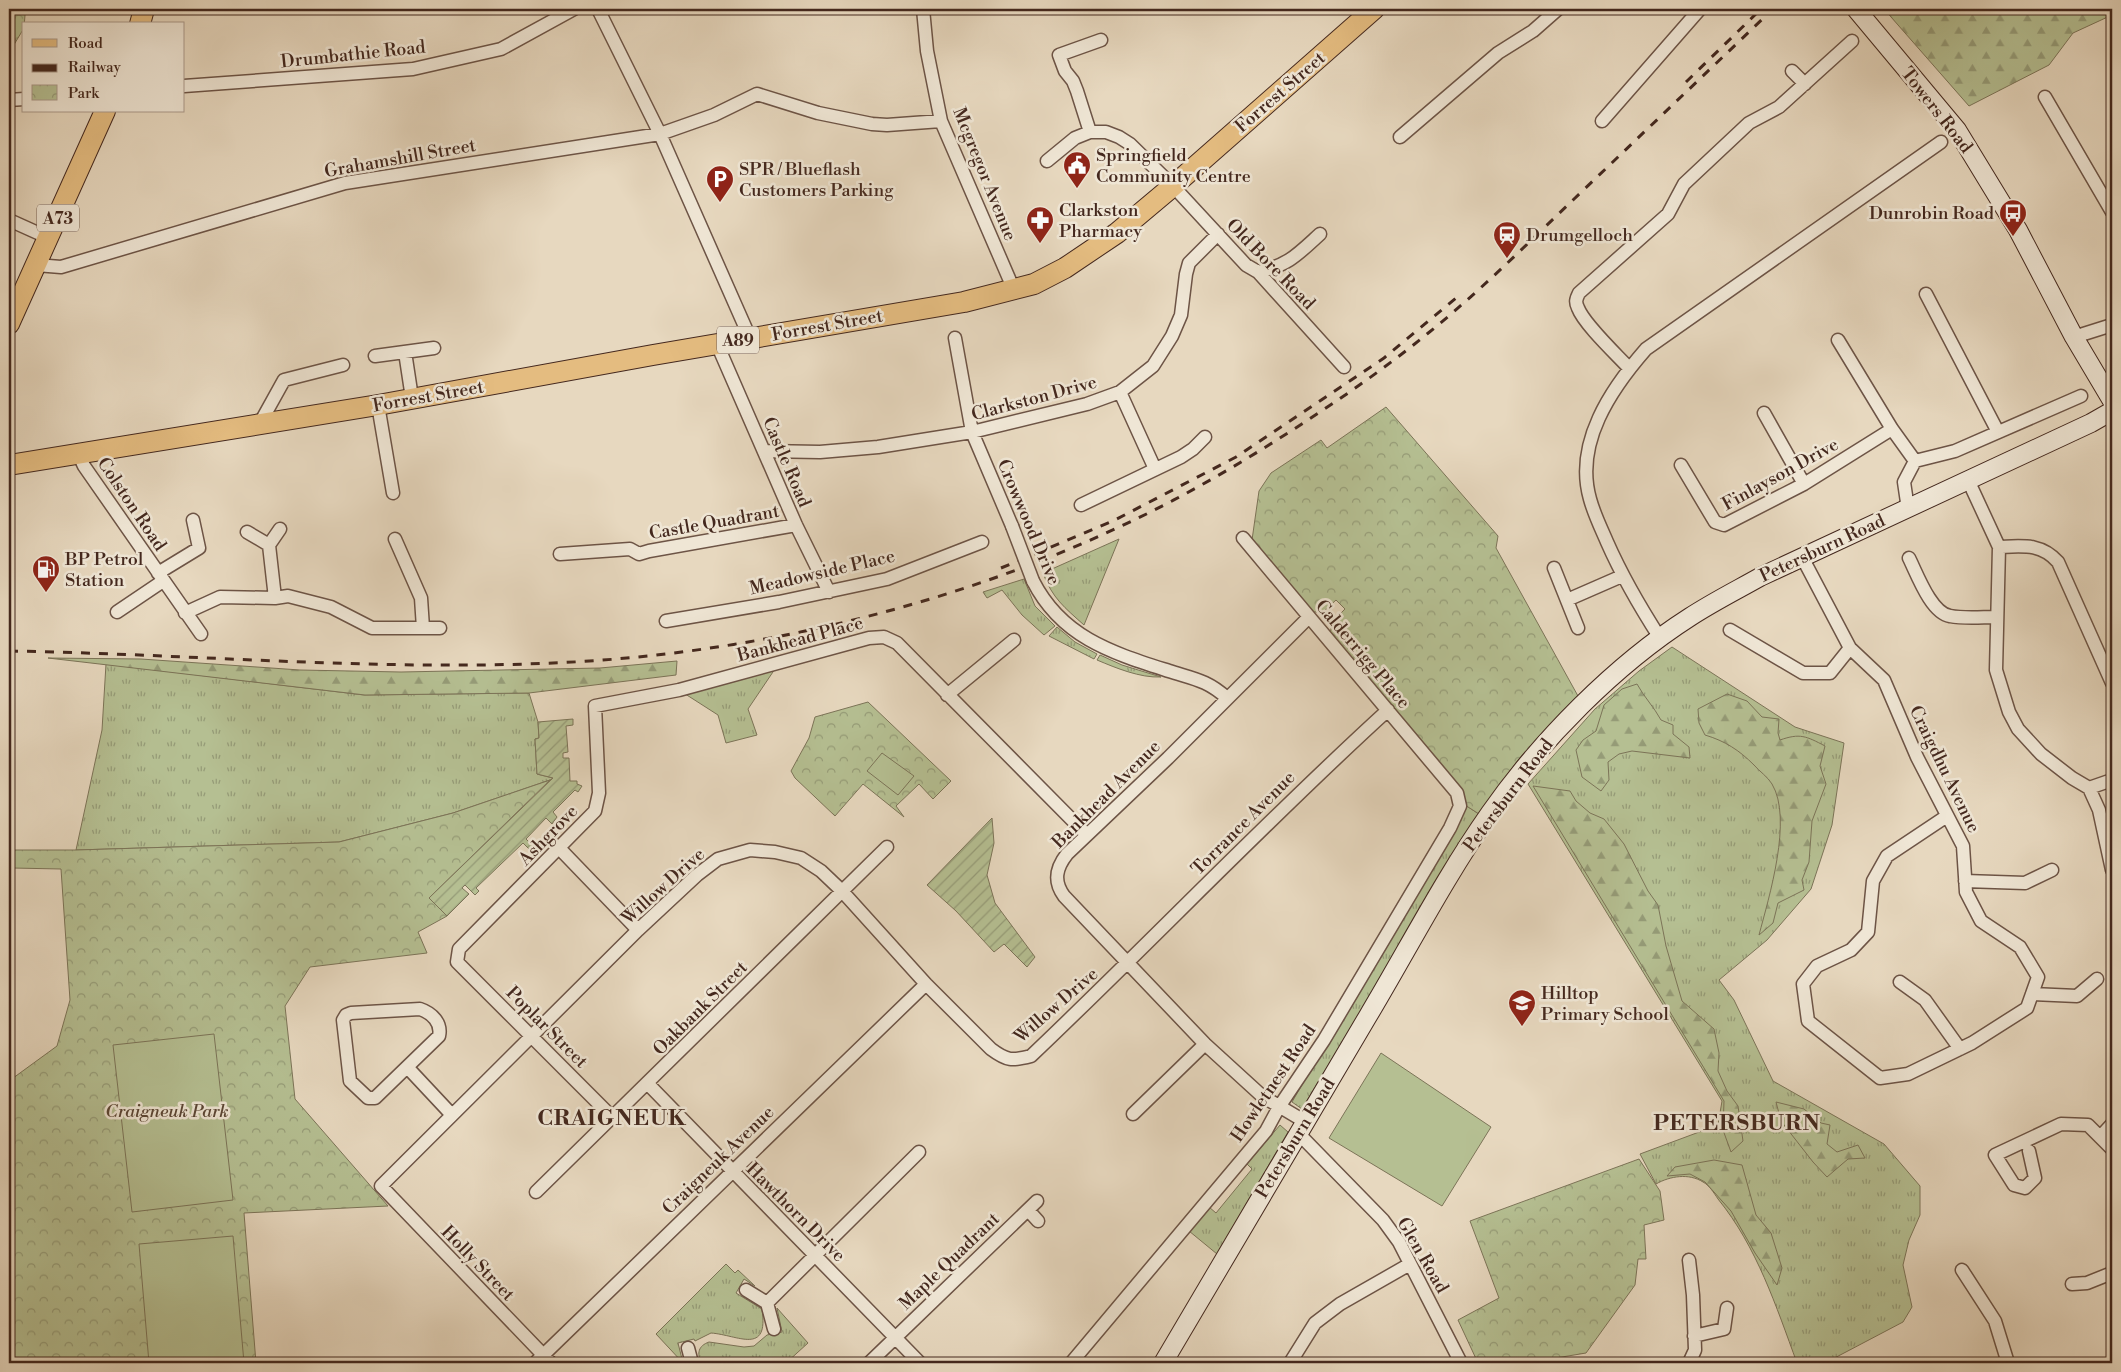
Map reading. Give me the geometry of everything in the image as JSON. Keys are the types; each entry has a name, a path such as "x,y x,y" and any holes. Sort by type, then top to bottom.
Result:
{"main road":[{"path":"141,22 144,9"},
{"name":"Forrest Street","path":"9,465 259,425 964,302 1034,284 1065,268 1117,233 1374,9"},
{"name":"Towers Road","path":"1856,9 1957,130 2018,230 2074,337 2112,401"},
{"name":"A73","path":"9,324 105,112"},
{"name":"Petersburn Road","path":"1163,1363 1301,1127 1490,812 1525,766 1555,733 1604,685 1660,638 1716,601 1802,557 2091,423 2112,411"}],"street":[{"name":"Drumbathie Road","path":"185,86 413,69 501,49 574,9"},
{"path":"598,9 660,134 750,338"},
{"name":"Mcgregor Avenue","path":"923,9 927,51 941,121 1014,290"},
{"path":"1400,137 1498,53 1533,31 1558,9"},
{"path":"1602,121 1700,9"},
{"path":"1047,161 1075,138 1090,132 1077,91 1064,71 1059,55 1101,40"},
{"path":"1629,368 1578,309 1576,300 1579,293 1668,214 1684,184 1749,123 1779,107 1852,41"},
{"path":"1792,71 1805,84"},
{"name":"Grahamshill Street","path":"36,265 61,267 345,183 660,134 714,115 758,94 818,113 872,124 887,125 941,121"},
{"path":"9,100 22,99"},
{"path":"2045,105 2112,212"},
{"name":"Old Bore Road","path":"1090,132 1106,132 1130,144 1173,186 1246,266 1258,272 1344,367"},
{"path":"1660,638 1622,576 1590,499 1587,480 1593,431 1611,393 1646,349 1941,142"},
{"path":"9,220 49,238"},
{"name":"Clarkston Drive","path":"764,451 820,452 878,447 972,432 1087,404 1120,392 1152,366 1172,336 1181,315 1189,262 1218,234"},
{"path":"1258,272 1278,267 1294,257 1320,234"},
{"path":"1926,294 1998,432"},
{"path":"2074,337 2112,325"},
{"name":"Crowwood Drive","path":"955,338 972,432 1033,581 1047,606 1085,638 1114,653 1208,683 1227,698"},
{"path":"1838,340 1892,429 1915,461"},
{"name":"Castle Road","path":"717,344 796,525 829,592"},
{"path":"375,356 434,348"},
{"path":"405,352 412,398"},
{"path":"259,425 284,380 342,365"},
{"path":"1120,392 1155,469"},
{"path":"1908,509 1904,482 1915,461 1955,451 2081,396"},
{"path":"378,404 393,493"},
{"path":"1764,413 1804,484"},
{"name":"Finlayson Drive","path":"1681,465 1715,522 1724,525 1804,484 1892,429"},
{"path":"1081,505 1181,457 1193,449 1205,437"},
{"name":"Colston Road","path":"78,453 84,466 201,634"},
{"path":"1968,480 1999,547 1996,670 2004,698 2018,729 2041,754 2072,778 2089,788 2099,810 2112,870"},
{"name":"Colston Road","path":"161,577 199,548 193,520"},
{"name":"Castle Quadrant","path":"560,554 630,549 639,554 796,525"},
{"path":"275,598 269,545 280,530"},
{"path":"247,532 269,545"},
{"name":"Calderrigg Place","path":"1243,538 1308,618 1457,793"},
{"path":"395,539 420,598 423,628"},
{"name":"Meadowside Place","path":"666,620 829,592 887,579 982,542"},
{"path":"1999,547 2039,548 2049,552 2058,562 2112,683"},
{"name":"Craigdhu Avenue","path":"1802,557 1850,648 1884,680 1917,757 1963,846 1966,892 1981,922 2020,947 2038,977 2027,1008 1960,1049 1908,1074 1880,1078 1808,1021 1803,984 1817,966 1851,950 1868,932 1873,881 1887,856 1947,816"},
{"path":"1909,558 1928,596 1940,613 1950,616 1997,618"},
{"path":"1554,568 1578,628"},
{"path":"1567,600 1622,576"},
{"path":"117,612 161,577"},
{"path":"185,613 220,597 275,598 288,596 331,607 372,628 440,628"},
{"name":"Bankhead Avenue","path":"1301,1127 1279,1107 1262,1096 1205,1044 1127,964 1058,888 1056,879 1061,862 1308,618"},
{"path":"1730,630 1803,673 1830,673 1850,648"},
{"name":"Bankhead Place","path":"594,706 679,690 877,637 884,637 897,643 1088,835"},
{"path":"947,694 1014,640"},
{"name":"Ashgrove","path":"457,962 459,949 560,849 595,811 600,793 594,706"},
{"name":"Torrance Avenue","path":"1127,964 1308,783 1388,710"},
{"path":"2089,788 2112,780"},
{"name":"Howletnest Road","path":"1071,1363 1266,1131 1279,1107 1324,1040 1450,828 1460,806 1457,793"},
{"name":"Oakbank Street","path":"536,1192 887,847"},
{"path":"560,849 638,930"},
{"name":"Willow Drive","path":"381,1186 638,930 696,875 718,859 750,850 775,852 801,858 821,871 842,891 926,984 1002,1058 1015,1060 1031,1056 1127,964"},
{"path":"1965,881 2025,884 2052,870"},
{"name":"Poplar Street","path":"457,962 612,1117"},
{"path":"2032,994 2077,996 2098,979"},
{"path":"1900,982 1925,1000 1960,1049"},
{"name":"Craigneuk Avenue","path":"543,1361 731,1171 926,984"},
{"path":"420,1009 428,1012 436,1021 440,1030 439,1036 408,1068 375,1098 368,1098 350,1081 343,1020 346,1015 420,1009"},
{"path":"1133,1114 1205,1044"},
{"path":"408,1068 452,1115"},
{"name":"Hawthorn Drive","path":"648,1084 920,1363"},
{"path":"2029,1151 2035,1178 2025,1188 2014,1185 1996,1155 2061,1124 2088,1125 2112,1149"},
{"path":"2100,1137 2112,1124"},
{"name":"Glen Road","path":"1301,1127 1383,1220 1399,1242 1461,1363"},
{"path":"767,1303 919,1152"},
{"name":"Holly Street","path":"381,1186 543,1361"},
{"name":"Maple Quadrant","path":"869,1363 1032,1206 1038,1221"},
{"path":"1688,1260 1693,1295 1694,1336 1694,1350 1689,1363"},
{"path":"1290,1363 1315,1322 1340,1304 1410,1264"},
{"path":"1962,1270 1995,1321 2008,1363"},
{"path":"2072,1284 2087,1282 2112,1272"},
{"path":"746,1290 767,1303 774,1329"},
{"path":"1694,1336 1724,1328 1727,1308"},
{"path":"688,1348 692,1363"}],"green space":[{"path":"9,9 29,9 25,15 24,22 22,22 22,31 9,53"},
{"path":"1884,9 1926,9 1930,14 1938,9 2112,9 2112,15 2073,33 2049,65 1969,106"},
{"path":"1386,407 1498,536 1496,548 1578,696 1518,760 1479,814 1465,805 1464,794 1458,785 1330,635 1332,622 1345,609 1336,600 1323,612 1312,612 1252,540 1259,491 1271,473 1321,440 1327,448"},
{"path":"1119,539 1084,625 1055,596 1043,573"},
{"path":"1024,579 1035,606 1055,626 1044,635 1022,615 1002,590 987,598 983,592"},
{"path":"1057,627 1075,642 1097,654 1094,659 1049,636"},
{"path":"1672,647 1795,727 1844,743 1832,825 1811,889 1767,940 1719,980 1734,1000 1773,1081 1884,1144 1920,1186 1920,1215 1909,1240 1903,1265 1912,1307 1903,1322 1825,1363 1797,1363 1755,1257 1732,1217 1709,1187 1692,1177 1673,1177 1656,1184 1640,1154 1718,1125 1722,1101 1528,784 1595,709 1639,671"},
{"path":"1100,655 1122,665 1161,677 1145,676 1120,669 1097,660"},
{"path":"48,658 141,659 300,670 401,672 600,668 677,661 676,675 529,693 365,695"},
{"path":"779,663 748,709 757,735 726,743 718,715 679,690"},
{"path":"106,664 364,695 529,693 538,722 539,738 535,739 537,774 553,778 453,813 339,842 76,850 102,730"},
{"path":"1637,684 1661,720 1673,725 1673,734 1689,747 1690,758 1632,751 1619,754 1608,762 1609,780 1601,791 1582,777 1576,750 1583,740 1596,731 1604,705 1622,689"},
{"path":"1727,694 1747,701 1762,717 1779,719 1778,733 1780,740 1798,736 1825,746 1820,766 1826,784 1812,821 1809,862 1802,880 1804,890 1778,903 1773,923 1759,935 1773,880 1780,837 1778,799 1770,781 1754,765 1731,747 1705,735 1699,723 1698,709"},
{"path":"868,702 951,781 933,799 919,784 896,806 904,817 863,784 835,816 795,778 791,771 809,738 815,717"},
{"path":"573,719 573,725 566,726 568,752 563,753 563,758 569,758 570,781 577,781 577,784 582,786 578,792 575,790 553,812 557,817 552,824 546,818 526,839 535,848 532,852 523,843 476,888 479,891 475,895 465,885 462,888 469,894 447,916 429,898 553,778 537,774 535,739 539,738 538,722"},
{"path":"882,753 914,776 898,795 867,771"},
{"name":"Craigneuk Park","path":"550,780 429,898 447,916 418,932 427,953 310,967 285,1006 295,1099 388,1206 244,1213 256,1363 9,1363 9,1081 57,1046 70,1000 61,869 12,868 12,850 76,850 339,842 453,813"},
{"path":"1533,786 1570,791 1576,801 1590,813 1604,819 1624,844 1648,891 1658,905 1666,946 1682,1001 1714,1029 1719,1053 1718,1071 1727,1091 1738,1106 1743,1141 1731,1152 1723,1130 1724,1101"},
{"path":"1465,805 1479,814 1302,1109 1292,1102"},
{"path":"992,818 994,843 987,875 995,903 1035,957 1027,967 1004,944 994,952 956,911 927,885"},
{"path":"214,1034 233,1200 132,1212 113,1045"},
{"path":"1381,1053 1491,1127 1442,1206 1329,1138"},
{"path":"1776,1102 1804,1109 1821,1123 1830,1125 1827,1144 1837,1152 1858,1145 1865,1158 1848,1159 1827,1177 1781,1121"},
{"path":"1280,1125 1288,1132 1217,1254 1189,1231 1209,1207 1216,1213 1252,1169 1247,1164"},
{"path":"1639,1159 1660,1191 1664,1220 1644,1225 1646,1259 1638,1259 1635,1285 1586,1353 1538,1361 1538,1363 1478,1363 1458,1320 1499,1298 1470,1221"},
{"path":"1714,1160 1742,1165 1756,1215 1771,1233 1782,1268 1777,1285 1755,1253 1731,1211 1705,1182 1690,1174 1667,1176 1675,1167"},
{"path":"233,1236 244,1363 149,1363 139,1244"},
{"path":"726,1264 735,1273 738,1270 755,1286 744,1279 736,1293 762,1309 763,1324 761,1333 756,1338 741,1339 711,1333 695,1341 694,1339 678,1343 683,1363 656,1334"},
{"path":"777,1308 808,1343 786,1363 701,1363 699,1350 709,1342 744,1347 754,1346 767,1335 782,1332"}],"railway":[{"path":"1686,82 1761,9"},
{"path":"9,651 417,665 553,663 625,658 697,650 770,638 841,623 912,604 982,582 1051,557 1144,515 1222,473 1323,410 1402,354 1483,286 1773,9"},
{"path":"1001,568 1113,521 1236,457 1384,358 1462,293"}],"place":[{"name":"Springfield Community Centre","path":"1077,189"},
{"name":"SPR / Blueflash Customers Parking","path":"720,203"},
{"name":"Dunrobin Road","path":"2013,237"},
{"name":"Clarkston Pharmacy","path":"1040,244"},
{"name":"Drumgelloch","path":"1507,259"},
{"name":"BP Petrol Station","path":"46,593"},
{"name":"Hilltop Primary School","path":"1522,1027"}],"district":[{"name":"CRAIGNEUK","path":"612,1117"},
{"name":"PETERSBURN","path":"1737,1122"}]}
